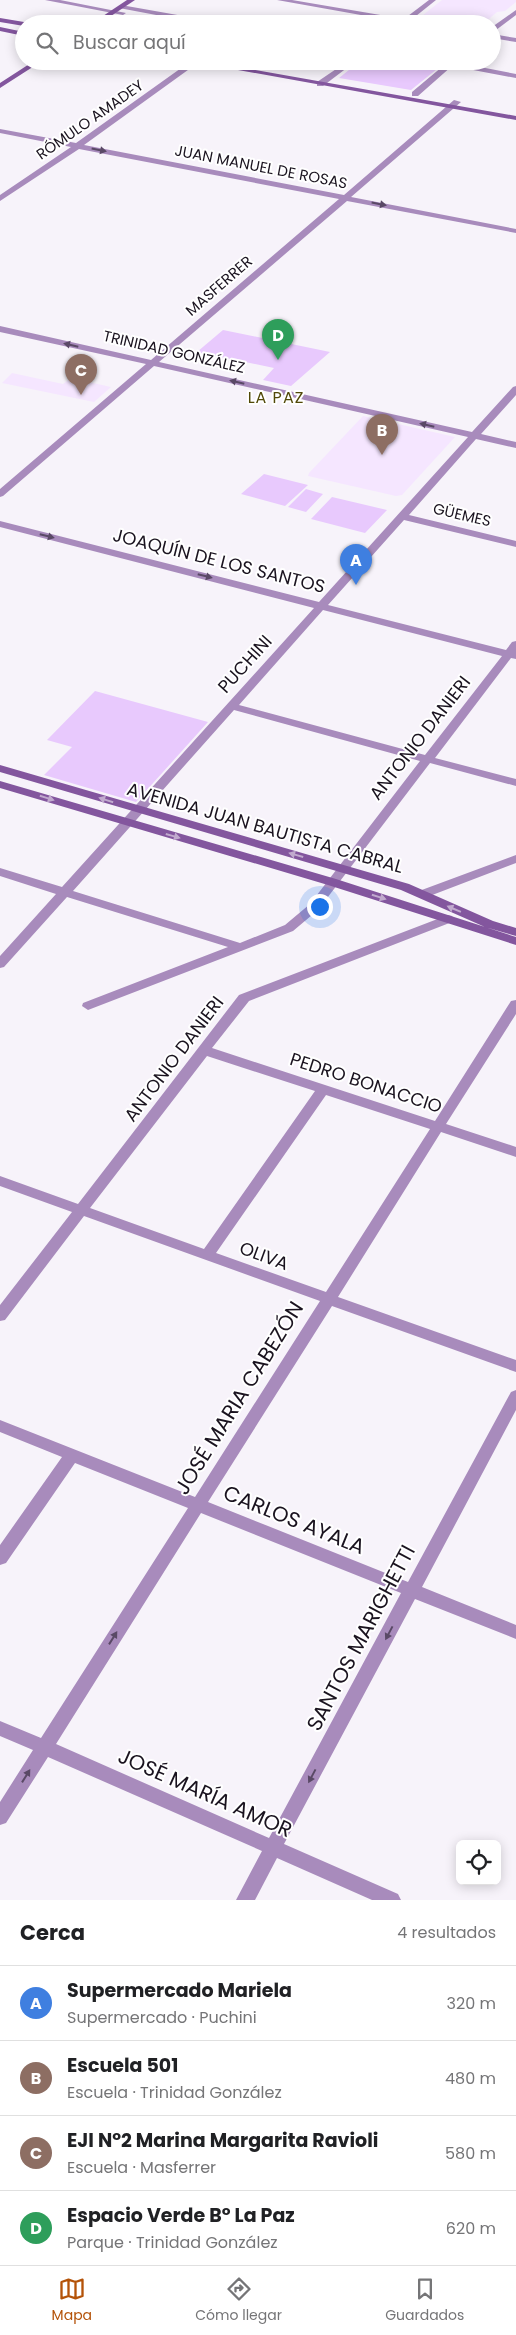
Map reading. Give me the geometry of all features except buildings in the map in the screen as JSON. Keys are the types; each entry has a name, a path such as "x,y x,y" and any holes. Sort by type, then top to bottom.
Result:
{"main road":[{"path":"108,15 114,11 124,10 132,0"},
{"path":"118,15 143,0"},
{"path":"0,20 15,22"},
{"path":"0,29 15,32"},
{"path":"0,86 25,70"},
{"path":"241,70 320,84 516,112"},
{"path":"279,70 415,94 516,118"},
{"name":"AVENIDA JUAN BAUTISTA CABRAL","path":"0,768 424,894 490,924 516,932"},
{"name":"AVENIDA JUAN BAUTISTA CABRAL","path":"0,784 332,882 516,941"}],"street":[{"path":"48,0 114,11"},
{"path":"280,0 365,15"},
{"path":"413,15 433,0"},
{"path":"124,10 157,15"},
{"path":"501,24 516,12"},
{"path":"501,38 516,40"},
{"name":"RÓMULO AMADEY","path":"0,199 185,70"},
{"path":"320,84 342,70"},
{"path":"415,94 444,70"},
{"path":"486,70 516,76"},
{"name":"MASFERRER","path":"0,494 454,104"},
{"name":"JUAN MANUEL DE ROSAS","path":"0,131 516,231"},
{"name":"TRINIDAD GONZÁLEZ","path":"0,329 516,446"},
{"name":"PUCHINI","path":"0,964 516,389"},
{"name":"GÜEMES","path":"402,516 516,544"},
{"name":"JOAQUÍN DE LOS SANTOS","path":"0,524 321,606 514,651"},
{"name":"ANTONIO DANIERI","path":"88,1006 289,928 314,907 514,651"},
{"path":"231,706 516,782"},
{"path":"424,894 516,859"},
{"path":"0,872 241,947"},
{"name":"ANTONIO DANIERI","path":"0,1316 244,998 448,920"},
{"name":"JOSÉ MARIA CABEZÓN","path":"0,1817 516,1004"},
{"name":"PEDRO BONACCIO","path":"204,1050 516,1152"},
{"path":"207,1256 323,1089"},
{"name":"OLIVA","path":"0,1181 516,1366"},
{"name":"SANTOS MARIGHETTI","path":"245,1900 516,1396"},
{"name":"CARLOS AYALA","path":"0,1426 516,1632"},
{"path":"0,1558 72,1455"},
{"name":"JOSÉ MARÍA AMOR","path":"0,1728 392,1900"}],"shaded area":[{"path":"442,0 516,0 505,11 497,12 494,15 423,15"},
{"path":"349,70 436,70 411,90 339,78"},
{"path":"223,330 330,352 291,386 263,380 274,368 197,352"},
{"path":"12,373 63,384 71,378 111,387 94,402 2,383"},
{"path":"363,416 455,437 402,495 396,496 308,476"},
{"path":"264,474 308,485 285,506 241,494"},
{"path":"306,489 323,494 306,512 288,507"},
{"path":"332,497 387,510 365,533 311,519"},
{"path":"95,691 208,722 136,802 44,775 72,747 47,740"}],"place":[{"name":"Espacio Verde B° La Paz","path":"278,360"},
{"name":"EJI N°2 Marina Margarita Ravioli","path":"81,395"},
{"name":"Escuela 501","path":"382,455"},
{"name":"Supermercado Mariela","path":"356,585"}],"district":[{"name":"LA PAZ","path":"276,397"}]}
